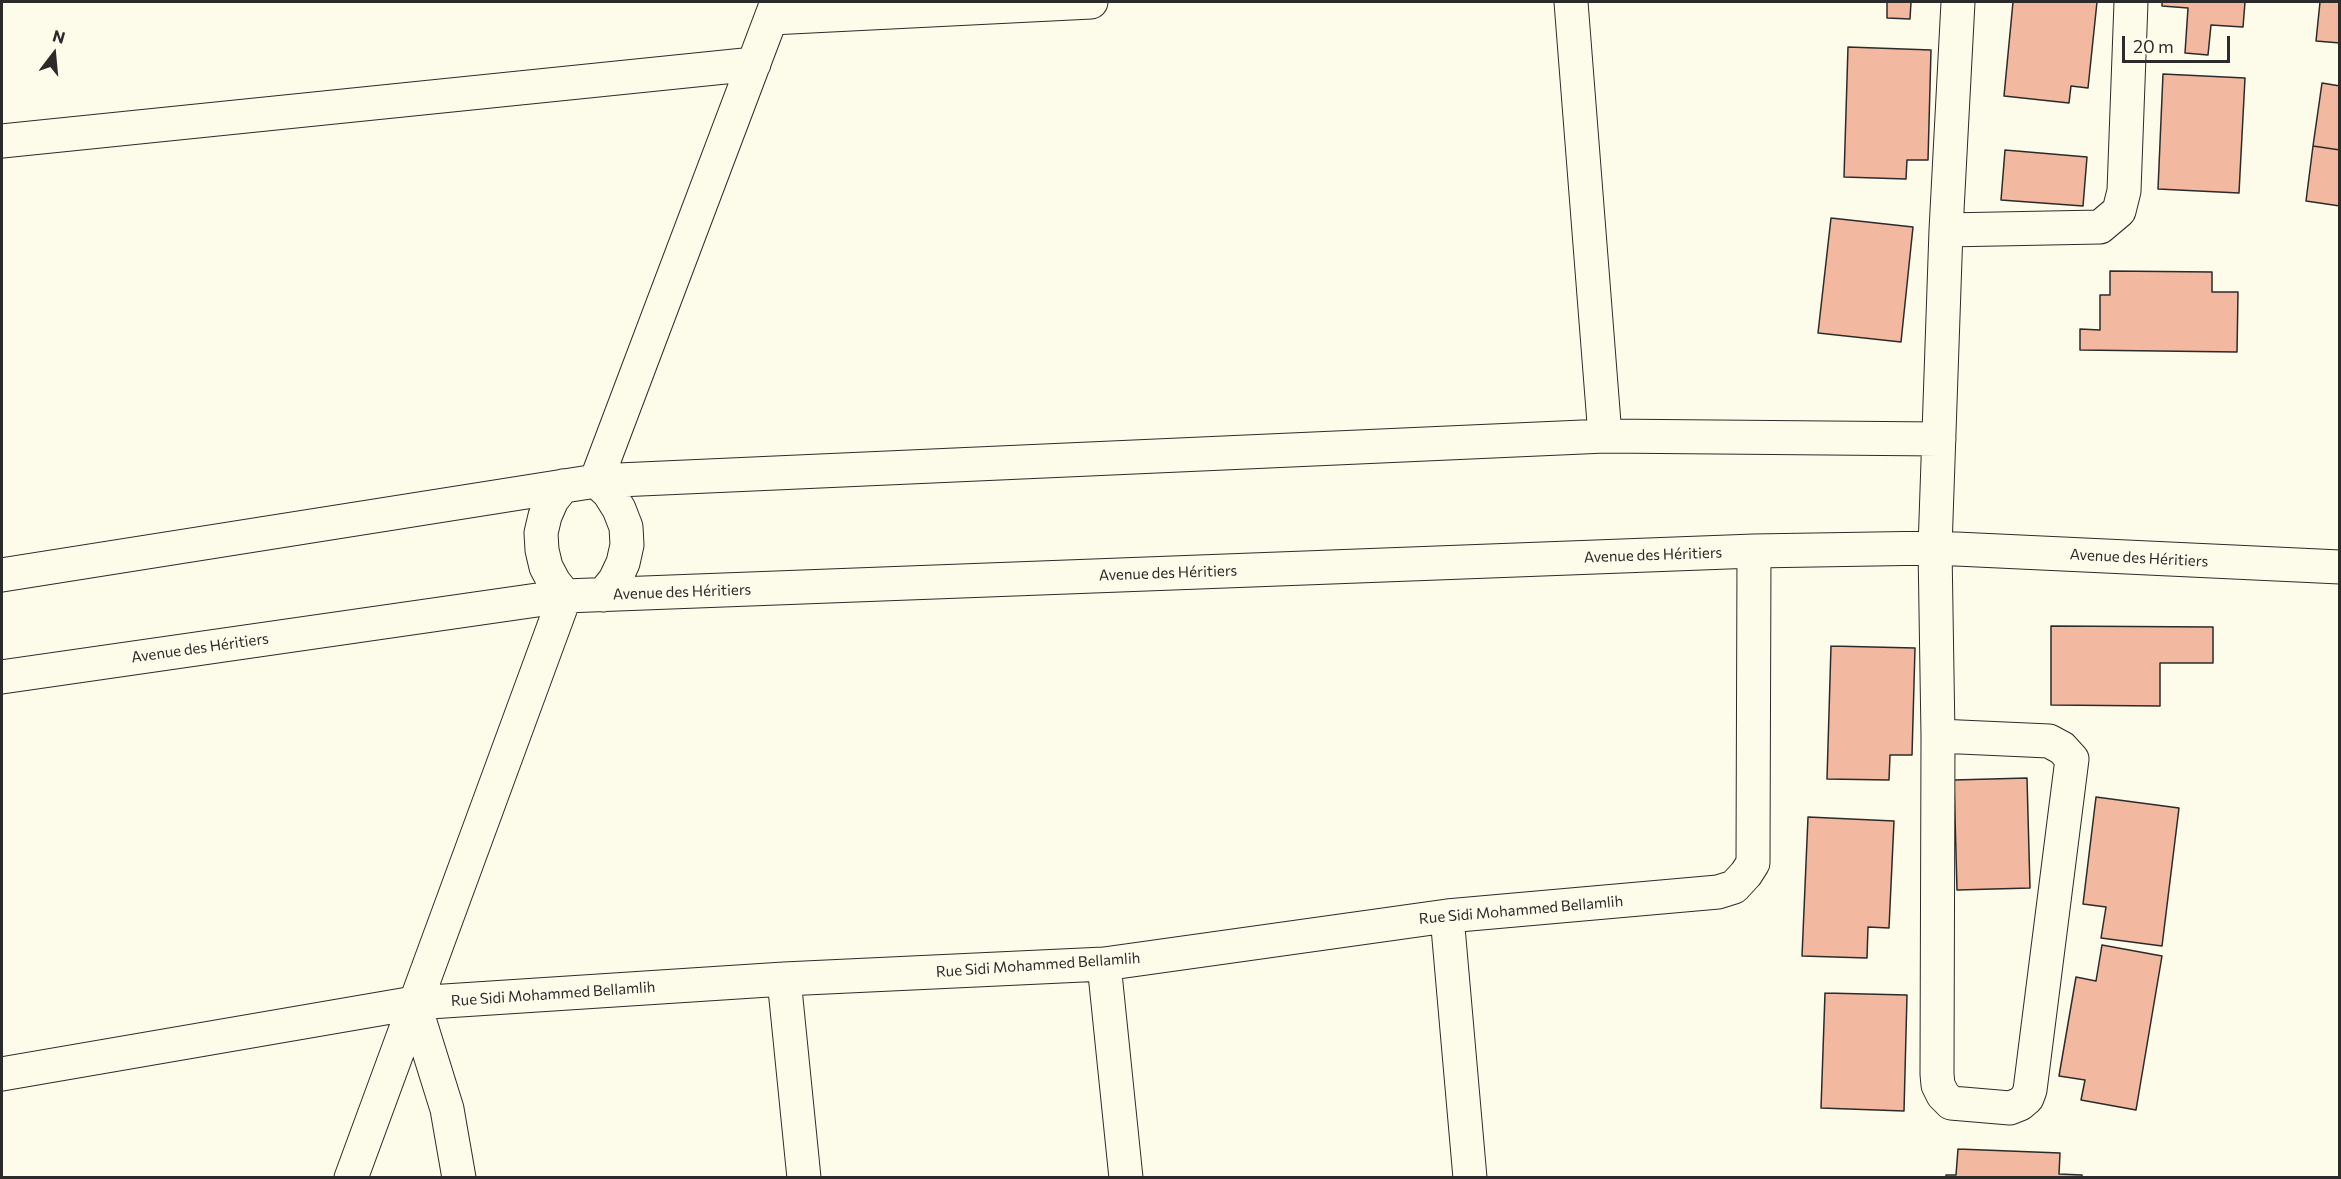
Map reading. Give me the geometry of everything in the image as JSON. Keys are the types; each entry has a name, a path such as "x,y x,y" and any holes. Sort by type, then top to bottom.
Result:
{"street":[{"path":"596,481 774,10 1091,2"},
{"path":"1571,2 1605,436"},
{"path":"1938,736 2049,741 2062,748 2072,759 2030,1090 2027,1098 2010,1108 1951,1103 1943,1095 1938,1085 1938,736 1935,548 1946,230 1958,2"},
{"path":"1946,230 2100,227 2119,211 2124,191 2131,2"},
{"path":"2,141 754,64"},
{"path":"2,575 596,481 1605,436 1939,439"},
{"path":"596,481 609,493 626,527 623,563 615,580 603,595"},
{"path":"351,1178 565,596 546,567 541,533 552,500 563,486"},
{"name":"Avenue des Héritiers","path":"2,677 565,596 1754,551 1935,548 2340,567"},
{"name":"Rue Sidi Mohammed Bellamlih","path":"2,1074 414,1004 784,979 1104,964 1447,916 1718,892 1734,887 1753,863 1754,551"},
{"path":"1447,916 1470,1178"},
{"path":"1104,964 1126,1178"},
{"path":"784,979 804,1178"},
{"path":"414,1004 447,1109 459,1178"}],"building":[{"path":"1887,2 1911,2 1910,19 1887,18"},
{"path":"2013,2 2097,2 2088,88 2071,86 2069,103 2004,96"},
{"path":"2162,2 2245,2 2243,27 2211,25 2208,55 2185,53 2188,8 2162,6"},
{"path":"2320,2 2340,2 2340,43 2316,41"},
{"path":"1848,47 1931,50 1928,160 1907,160 1906,179 1844,177"},
{"path":"2163,74 2245,78 2239,193 2158,189"},
{"path":"2322,83 2340,86 2340,150 2313,146"},
{"path":"2313,146 2340,150 2340,206 2306,201"},
{"path":"2005,150 2087,157 2083,206 2001,200"},
{"path":"1831,218 1913,227 1901,342 1818,333"},
{"path":"2110,271 2212,272 2212,292 2238,292 2237,352 2080,350 2080,329 2100,330 2100,295 2110,295"},
{"path":"2051,626 2213,627 2213,663 2160,663 2160,706 2051,705"},
{"path":"1831,646 1915,648 1912,755 1890,755 1889,780 1827,779"},
{"path":"2027,778 2030,888 1957,890 1954,780"},
{"path":"2096,797 2179,808 2162,946 2101,938 2106,907 2083,904"},
{"path":"1808,817 1894,821 1889,928 1868,927 1867,958 1802,956"},
{"path":"2102,945 2162,956 2136,1110 2081,1100 2085,1080 2059,1076 2076,977 2096,981"},
{"path":"1825,993 1907,995 1904,1111 1821,1108"},
{"path":"1958,1149 2060,1153 2059,1174 2082,1175 2082,1178 1946,1178 1946,1175 1956,1175"}]}
